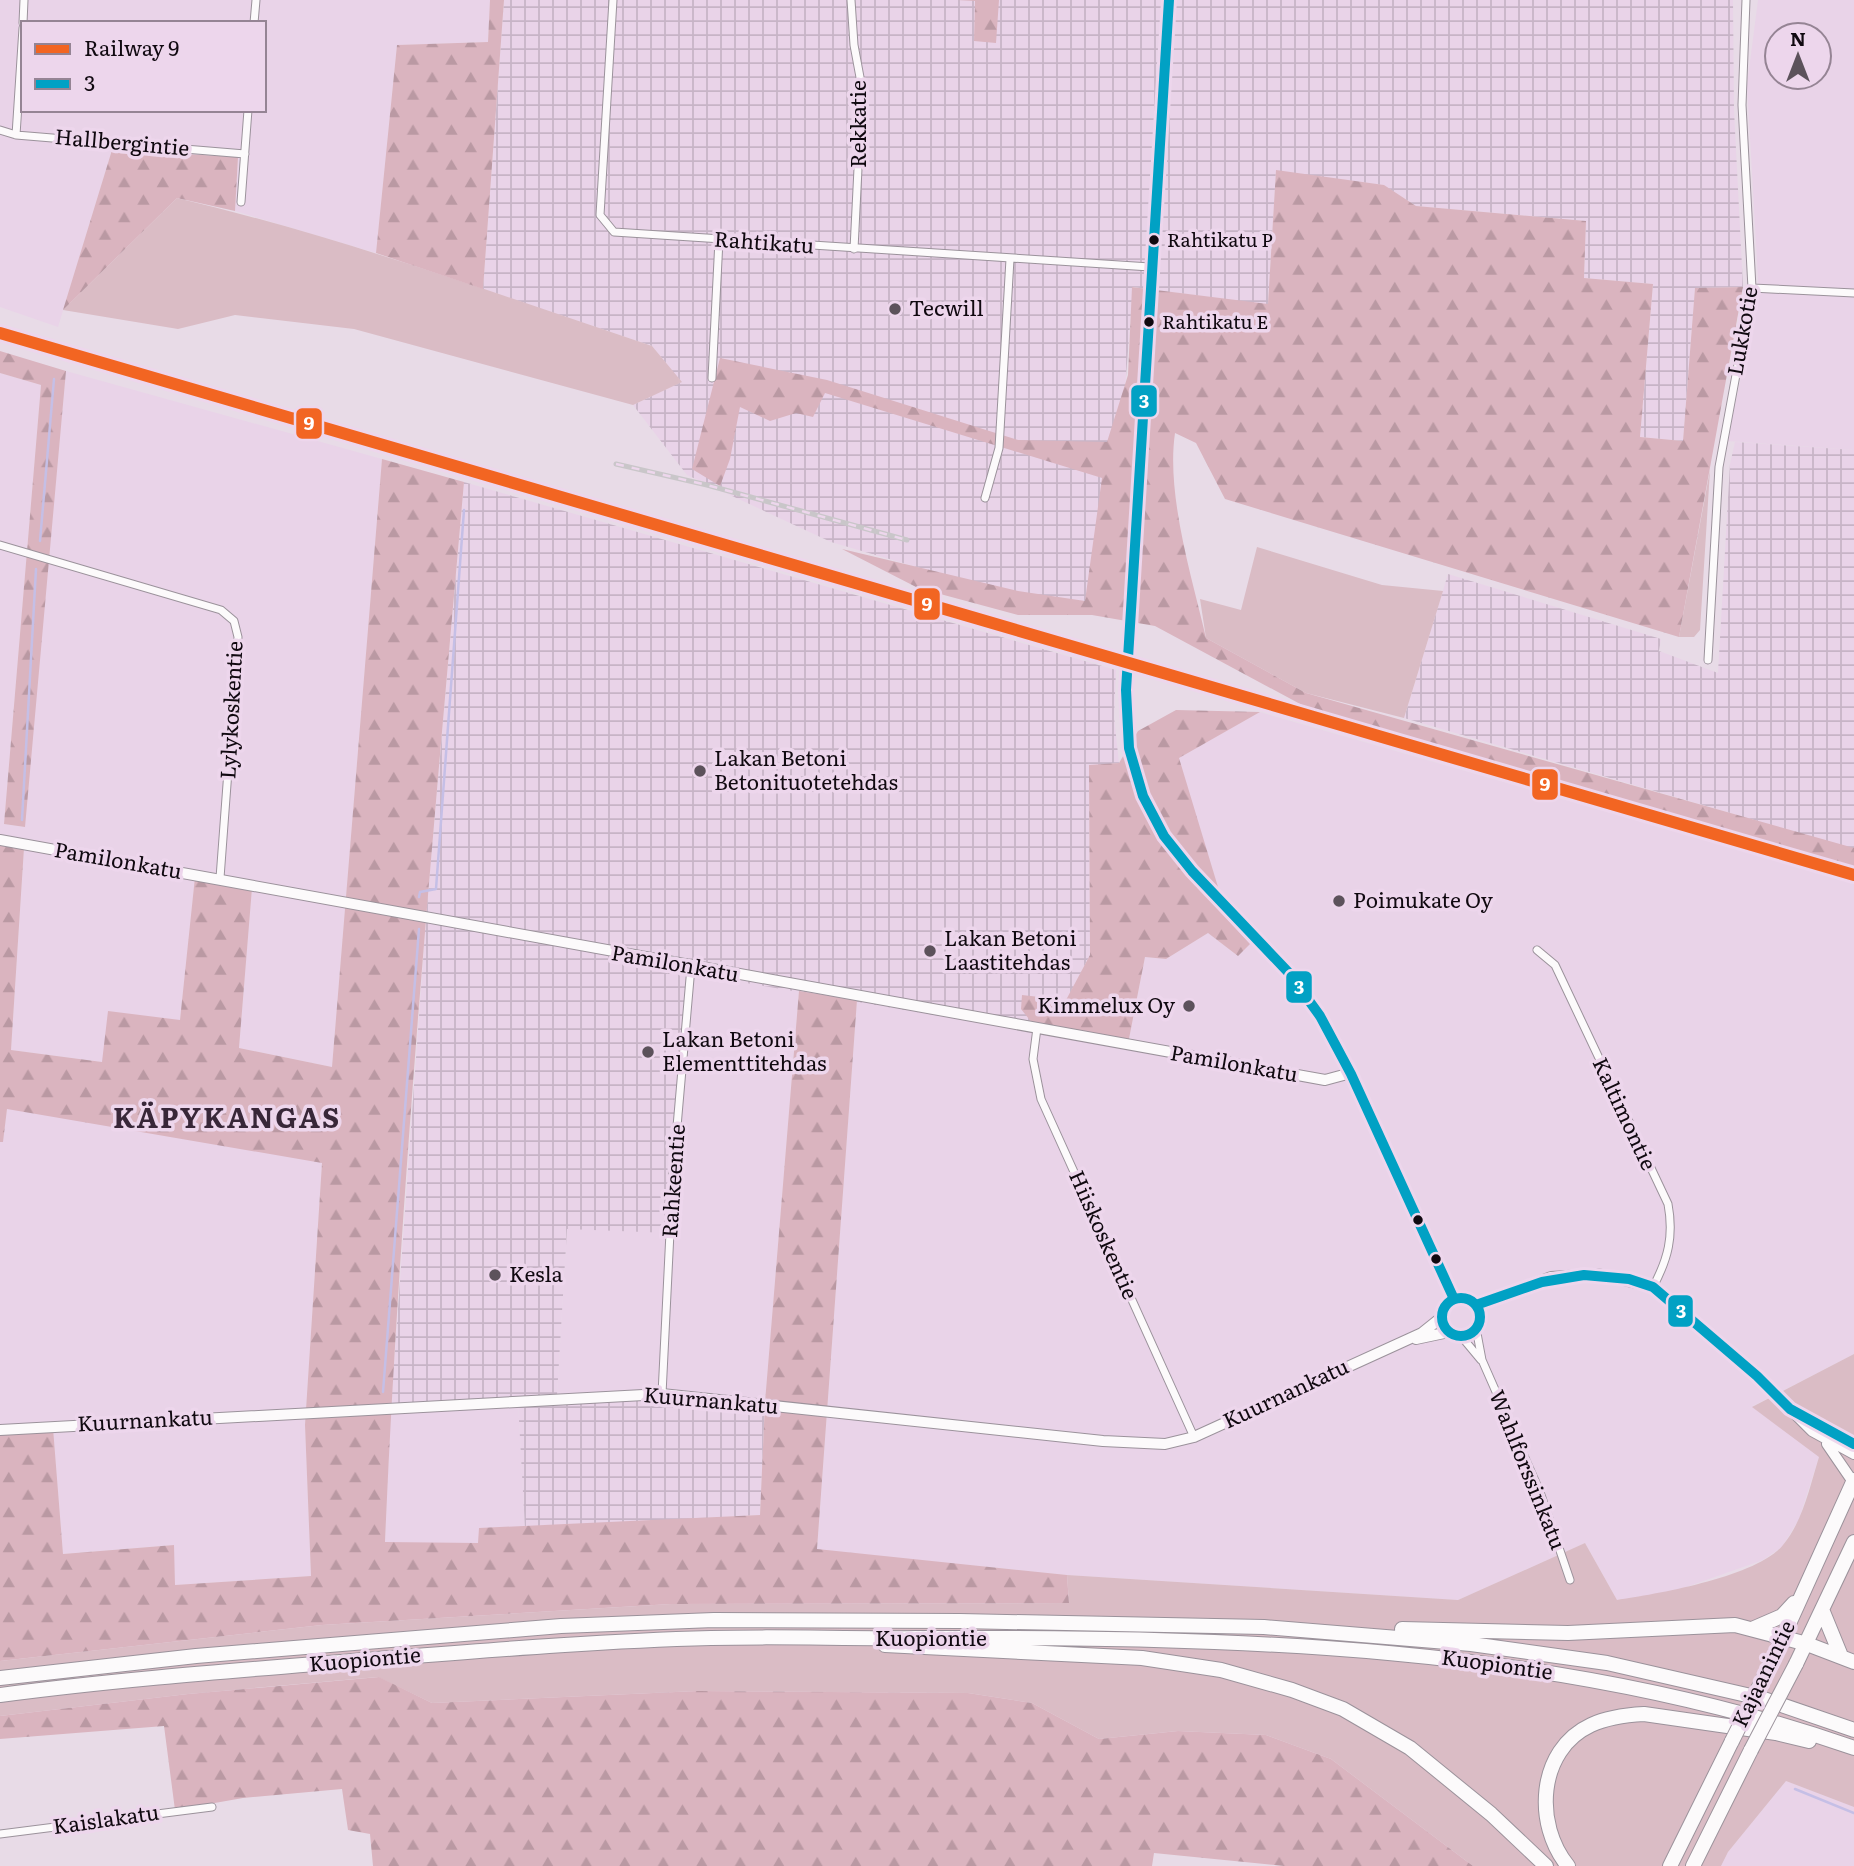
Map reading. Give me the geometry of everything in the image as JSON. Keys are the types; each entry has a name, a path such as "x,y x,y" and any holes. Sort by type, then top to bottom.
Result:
{"highway":[{"name":"Kajaanintie","path":"1670,1866 1773,1659 1854,1481"},
{"name":"Kajaanintie","path":"1693,1866 1807,1644 1854,1542"},
{"path":"1752,1629 1782,1616 1802,1595"},
{"path":"1822,1612 1848,1659"},
{"name":"Kuopiontie","path":"0,1678 321,1645 561,1626 714,1620 960,1621 1264,1627 1471,1644 1607,1663 1764,1699 1854,1730"},
{"path":"1264,1627 1483,1629 1568,1633 1735,1625 1782,1640 1807,1644 1848,1659"},
{"name":"Kuopiontie","path":"0,1695 323,1663 590,1643 714,1638 1107,1641 1386,1653 1455,1658 1538,1670 1602,1681 1760,1716 1854,1750"},
{"path":"855,1639 901,1648 1154,1659 1222,1670 1292,1689 1343,1710 1409,1748 1492,1814 1546,1866"},
{"path":"1568,1866 1549,1835 1545,1805 1547,1790 1559,1754 1589,1726 1626,1715 1663,1716 1776,1733 1854,1750"},
{"path":"1660,1866 1681,1844"}],"street":[{"path":"23,21 24,0"},
{"path":"254,21 256,0"},
{"name":"Rahtikatu","path":"613,0 600,215 614,232 1010,260 1150,267"},
{"name":"Rekkatie","path":"851,0 854,45 862,88 854,249"},
{"path":"1169,0 1150,267 1126,690 1129,761 1141,795 1170,847 1302,990 1326,1025 1351,1073 1454,1299"},
{"name":"Lukkotie","path":"1708,660 1720,467 1752,288 1742,105 1746,0"},
{"path":"16,135 21,59"},
{"path":"241,202 248,112"},
{"name":"Hallbergintie","path":"0,130 16,135 245,154"},
{"path":"712,378 719,240"},
{"path":"985,498 999,448 1010,260"},
{"path":"1752,288 1854,293"},
{"name":"Lylykoskentie","path":"0,545 221,610 234,621 238,637 220,878"},
{"name":"Pamilonkatu","path":"0,840 1325,1080 1351,1073"},
{"name":"Kaltimontie","path":"1537,950 1555,965 1668,1205 1673,1229 1668,1256 1653,1287"},
{"name":"Rahkeentie","path":"662,1394 673,1172 691,967"},
{"name":"Hiiskoskentie","path":"1037,1028 1033,1059 1041,1099 1194,1437"},
{"path":"1476,1305 1551,1277 1598,1274 1653,1287 1758,1376 1835,1451 1854,1481"},
{"path":"1467,1298 1476,1305 1480,1317 1476,1328 1455,1334 1442,1317 1445,1306 1454,1299 1467,1298"},
{"name":"Kuurnankatu","path":"0,1430 662,1394 1129,1443 1165,1444 1194,1437 1422,1333 1442,1317"},
{"name":"Wahlforssinkatu","path":"1476,1328 1482,1360 1540,1492 1570,1580"},
{"name":"Kuurnankatu","path":"1400,1343 1455,1334"},
{"name":"Wahlforssinkatu","path":"1455,1334 1482,1360"},
{"path":"1790,1409 1854,1444"},
{"path":"1812,1431 1854,1454"},
{"name":"Kaislakatu","path":"0,1835 212,1807"}],"shaded area":[{"path":"0,0 490,0 488,42 397,45 376,253 235,211 238,157 112,150 58,327 0,307"},
{"path":"504,0 1733,0 1734,110 1743,287 1695,288 1683,441 1640,437 1653,284 1584,278 1586,221 1416,206 1383,185 1276,171 1268,305 1133,287 1108,607 1016,596 831,542 687,475 633,405 681,382 652,346 483,289"},
{"path":"1758,0 1854,0 1854,450 1727,441 1759,296 1747,85"},
{"path":"177,198 357,248 652,346 682,382 633,405 354,329 235,315 178,329 63,310"},
{"path":"66,371 382,459 332,1067 239,1048 252,888 195,878 180,1020 102,1062 11,1050 24,849 0,845 0,373 41,385 4,824 24,827"},
{"path":"1735,442 1854,450 1854,849 1404,718 1448,574 1661,639 1659,651 1718,673 1730,464"},
{"path":"1710,470 1700,630 1694,637 1679,637"},
{"path":"464,482 1116,670 1114,717 1119,763 1089,766 1090,955 1066,1001 1040,1033 687,973 669,1233 567,1229 557,1395 660,1391 765,1402 760,1515 525,1528 518,1402 391,1406 427,905"},
{"path":"1257,547 1382,585 1443,591 1404,718 1306,693 1206,638 1200,599 1241,610"},
{"path":"1260,712 1854,883 1854,1354 1753,1406 1819,1457 1799,1519 1782,1547 1763,1560 1669,1593 1617,1600 1585,1543 1458,1600 1067,1575 817,1550 857,1000 1127,1049 1145,957 1166,959 1208,933 1238,956 1249,944 1228,920 1178,758"},
{"path":"687,973 799,991 765,1402 557,1395 567,1228 669,1232"},
{"path":"7,1108 322,1162 305,1425 311,1576 175,1585 173,1545 63,1554 53,1429 0,1431 0,1142 3,1141"},
{"path":"1854,1354 1854,1807 1786,1781 1728,1852 1721,1866 1473,1866 1331,1759 1266,1735 1178,1731 1099,1739 1032,1703 968,1693 698,1691 432,1703 378,1677 188,1694 0,1716 0,1661 322,1625 671,1604 1069,1603 1067,1575 1458,1600 1585,1543 1617,1600 1656,1593 1730,1575 1770,1556 1783,1545 1801,1514 1819,1457 1752,1407"},
{"path":"518,1402 525,1528 480,1528 479,1543 385,1543 391,1406"},
{"path":"1786,1781 1854,1807 1854,1866 1721,1866 1728,1852"}],"green space":[{"path":"490,0 504,0 483,289 376,253 397,45 488,42"},
{"path":"957,0 999,0 996,43 974,41 975,1"},
{"path":"112,150 238,157 235,211 177,198 63,310"},
{"path":"1276,170 1384,185 1416,206 1586,221 1584,278 1653,284 1640,437 1683,441 1695,288 1743,287 1679,637 1225,499 1196,443 1175,433 1173,457 1177,509 1206,638 1306,693 1854,848 1854,868 1302,705 1155,626 1092,615 1018,615 918,588 842,549 1018,591 1085,601 1102,478 825,393 813,417 796,413 770,421 740,407 730,459 720,486 692,469 720,358 827,380 1018,440 1107,442 1128,375 1132,287 1268,304"},
{"path":"0,351 66,371 25,827 4,824 41,385 0,373"},
{"path":"382,459 464,482 408,1144 385,1542 478,1543 479,1528 760,1515 765,1402 799,991 857,1000 817,1549 1067,1575 1069,1603 671,1604 322,1625 0,1661 0,1431 53,1428 63,1554 174,1545 175,1585 311,1576 305,1425 322,1163 7,1109 3,1142 0,1142 0,845 24,848 11,1050 102,1062 108,1011 180,1020 195,877 252,888 239,1048 332,1067"},
{"path":"1176,710 1260,712 1179,758 1228,920 1250,944 1238,956 1208,933 1166,959 1145,957 1127,1049 1040,1033 1021,1009 1022,995 1066,1000 1090,955 1089,765 1119,763 1138,731"},
{"path":"379,1677 432,1703 698,1691 968,1693 1032,1703 1099,1739 1178,1731 1266,1735 1331,1759 1473,1866 1284,1866 1154,1853 1152,1866 373,1866 370,1834 348,1830 342,1789 243,1798 175,1810 164,1726 0,1739 0,1716 188,1694"}],"waterway":[{"path":"40,541 54,379"},
{"path":"419,897 420,892 436,889 464,510"},
{"path":"22,820 36,569"},
{"path":"383,1392 419,929"},
{"path":"1795,1789 1854,1813"}],"railway":[{"path":"616,464 707,485 907,540"}],"rail line":[{"name":"9","path":"0,333 1854,875"}],"transit line":[{"name":"3","path":"1169,0 1126,690 1129,748 1143,796 1164,836 1192,871 1289,973 1320,1016 1351,1074 1454,1299"},
{"name":"3","path":"1476,1305 1542,1282 1584,1275 1629,1279 1653,1287 1757,1376 1790,1409 1854,1444"},
{"name":"3","path":"1461,1298 1474,1304 1480,1317 1474,1330 1461,1336 1448,1330 1442,1317 1448,1304 1461,1298"}],"place":[{"name":"Rahtikatu P","path":"1154,240"},
{"name":"Tecwill","path":"895,309"},
{"name":"Rahtikatu E","path":"1149,322"},
{"name":"Lakan Betoni Betonituotetehdas","path":"700,771"},
{"name":"Poimukate Oy","path":"1339,901"},
{"name":"Lakan Betoni Laastitehdas","path":"930,951"},
{"name":"Kimmelux Oy","path":"1189,1006"},
{"name":"Lakan Betoni Elementtitehdas","path":"648,1052"},
{"name":"Kesla","path":"495,1275"}],"district":[{"name":"KÄPYKANGAS","path":"227,1118"}]}
